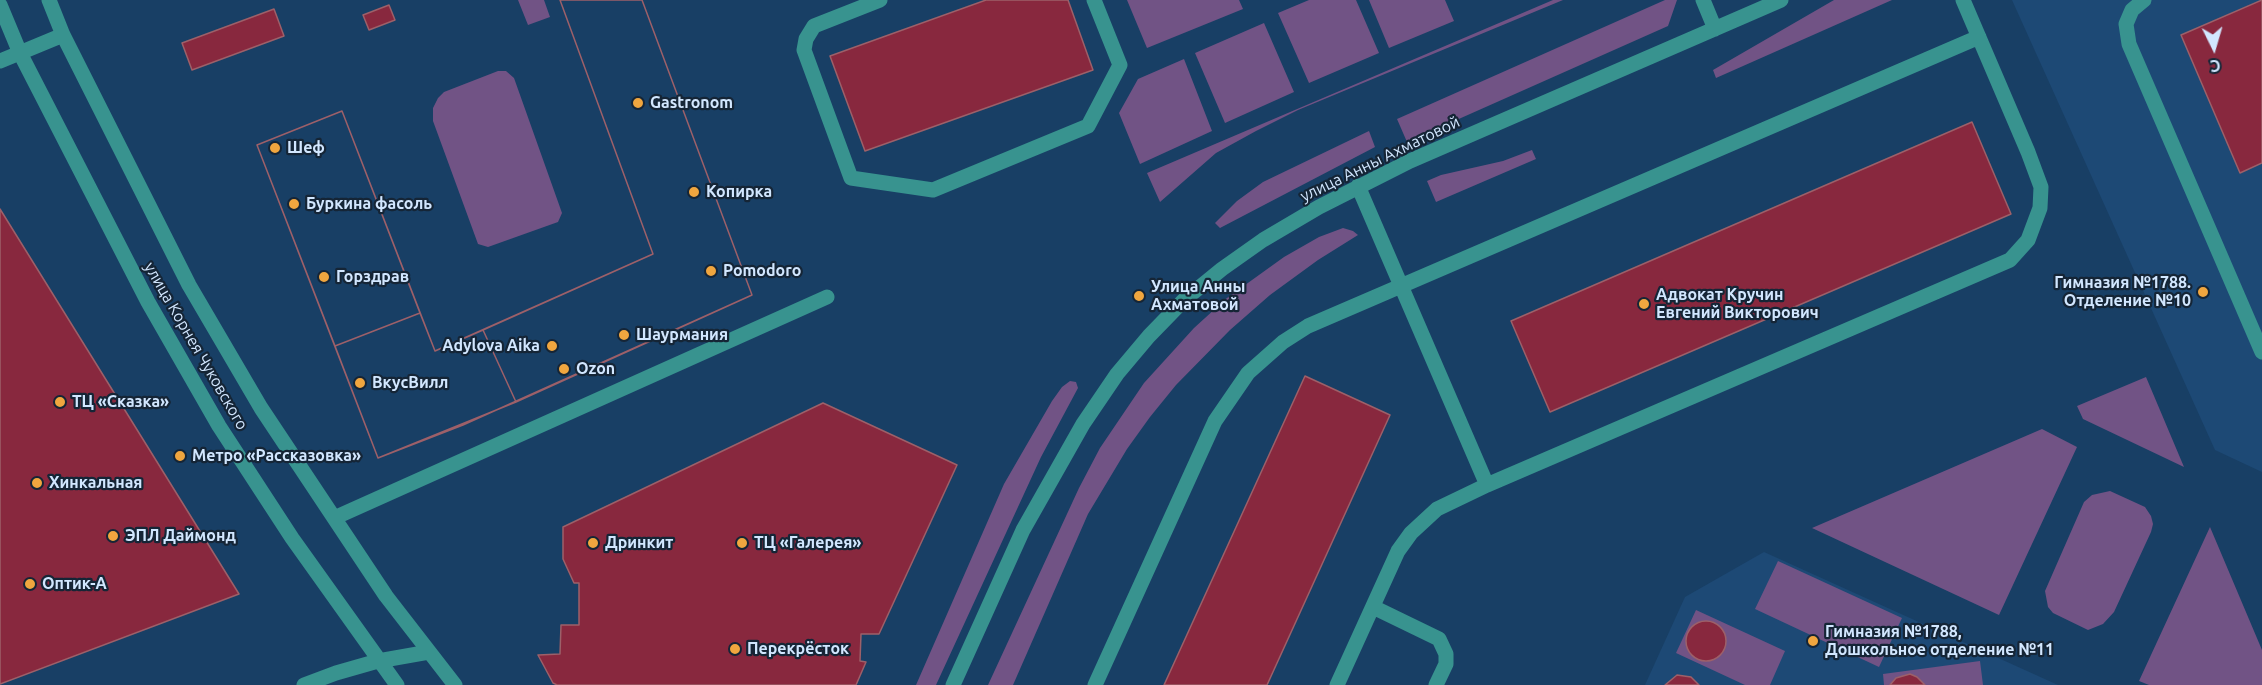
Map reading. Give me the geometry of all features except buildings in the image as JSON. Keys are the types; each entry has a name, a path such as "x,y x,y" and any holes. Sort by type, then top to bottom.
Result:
{"street":[{"path":"49,0 63,35 189,285 261,408 386,596 455,685"},
{"path":"880,0 814,26 806,39 804,50 851,178 933,190 1088,126 1120,65 1094,0"},
{"path":"1703,0 1715,29"},
{"name":"улица Анны Ахматовой","path":"953,685 974,643 1023,530 1083,424 1117,374 1149,336 1184,300 1222,268 1263,240 1358,186 1430,152 1780,0"},
{"path":"1337,685 1398,551 1411,533 1437,509 1487,485 2010,260 2028,240 2037,221 2041,187 1963,0"},
{"path":"2144,0 2132,10 2126,24 2129,44 2262,352"},
{"name":"улица Корнея Чуковского","path":"0,5 20,52 148,302 219,426 292,538 397,685"},
{"path":"0,61 63,35"},
{"path":"1095,685 1215,421 1248,373 1283,342 1308,326 1401,285 1979,38"},
{"path":"1358,186 1487,485"},
{"path":"334,518 827,297"},
{"path":"1373,608 1439,639 1446,654 1446,664 1436,685"},
{"name":"улица Анны Ахматовой","path":"963,685 974,643"},
{"path":"304,685 378,661 429,652"}],"shaded area":[{"path":"518,0 544,0 550,17 528,25"},
{"path":"1127,0 1239,0 1243,9 1147,48"},
{"path":"1309,0 1356,0 1379,53 1309,83 1278,13"},
{"path":"1369,0 1445,0 1454,21 1389,48"},
{"path":"1553,0 1563,0 1298,110 1256,131 1216,153 1160,202 1147,173"},
{"path":"1665,0 1677,0 1668,26 1407,142 1397,119"},
{"path":"1834,0 1892,0 1716,78 1713,70"},
{"name":"Гимназия №1788. Отделение №10","path":"2012,0 2262,0 2262,472 2215,450"},
{"path":"1264,23 1294,92 1225,123 1195,53"},
{"path":"1184,59 1212,131 1140,164 1119,113 1138,79"},
{"path":"498,71 506,71 514,78 562,213 558,222 488,247 478,244 433,121 433,108 444,92"},
{"path":"1369,131 1375,147 1220,228 1215,223 1237,201 1263,182"},
{"path":"1532,150 1536,159 1436,202 1427,181 1441,175 1503,161"},
{"path":"1343,228 1358,235 1318,260 1270,295 1230,330 1176,385 1150,417 1127,449 1088,514 1013,685 988,685 1079,488 1100,448 1144,383 1194,328 1227,298 1284,257 1319,237"},
{"path":"2146,377 2184,467 2083,419 2077,406"},
{"path":"1070,381 1076,382 1078,388 1041,457 936,685 916,685 1004,484 1052,401 1062,387"},
{"path":"2042,429 2077,447 1999,615 1812,528"},
{"path":"2110,491 2145,507 2153,524 2114,612 2103,624 2088,630 2053,613 2048,607 2045,591 2084,502 2092,495"},
{"path":"2210,527 2262,650 2262,685 2149,685 2139,681"},
{"name":"Гимназия №1788, Дошкольное отделение №11","path":"1764,552 2058,685 1645,685 1685,597"},
{"path":"1778,561 1902,618 1879,667 1755,609"},
{"path":"1696,610 1785,651 1770,685 1745,685 1676,653"},
{"path":"1980,661 1983,685 1884,685 1883,674"}],"place":[{"name":"Gastronom","path":"638,103"},
{"name":"Шеф","path":"275,148"},
{"name":"Копирка","path":"694,192"},
{"name":"Буркина фасоль","path":"294,204"},
{"name":"Pomodoro","path":"711,271"},
{"name":"Горздрав","path":"324,277"},
{"name":"Гимназия №1788. Отделение №10","path":"2203,292"},
{"name":"Улица Анны Ахматовой","path":"1139,296"},
{"name":"Адвокат Кручин Евгений Викторович","path":"1644,304"},
{"name":"Шаурмания","path":"624,335"},
{"name":"Adylova Aika","path":"552,346"},
{"name":"Ozon","path":"564,369"},
{"name":"ВкусВилл","path":"360,383"},
{"name":"ТЦ «Сказка»","path":"60,402"},
{"name":"Метро «Рассказовка»","path":"180,456"},
{"name":"Хинкальная","path":"37,483"},
{"name":"ЭПЛ Даймонд","path":"113,536"},
{"name":"Дринкит","path":"593,543"},
{"name":"ТЦ «Галерея»","path":"742,543"},
{"name":"Оптик-А","path":"30,584"},
{"name":"Гимназия №1788, Дошкольное отделение №11","path":"1813,641"},
{"name":"Перекрёсток","path":"735,649"}]}
